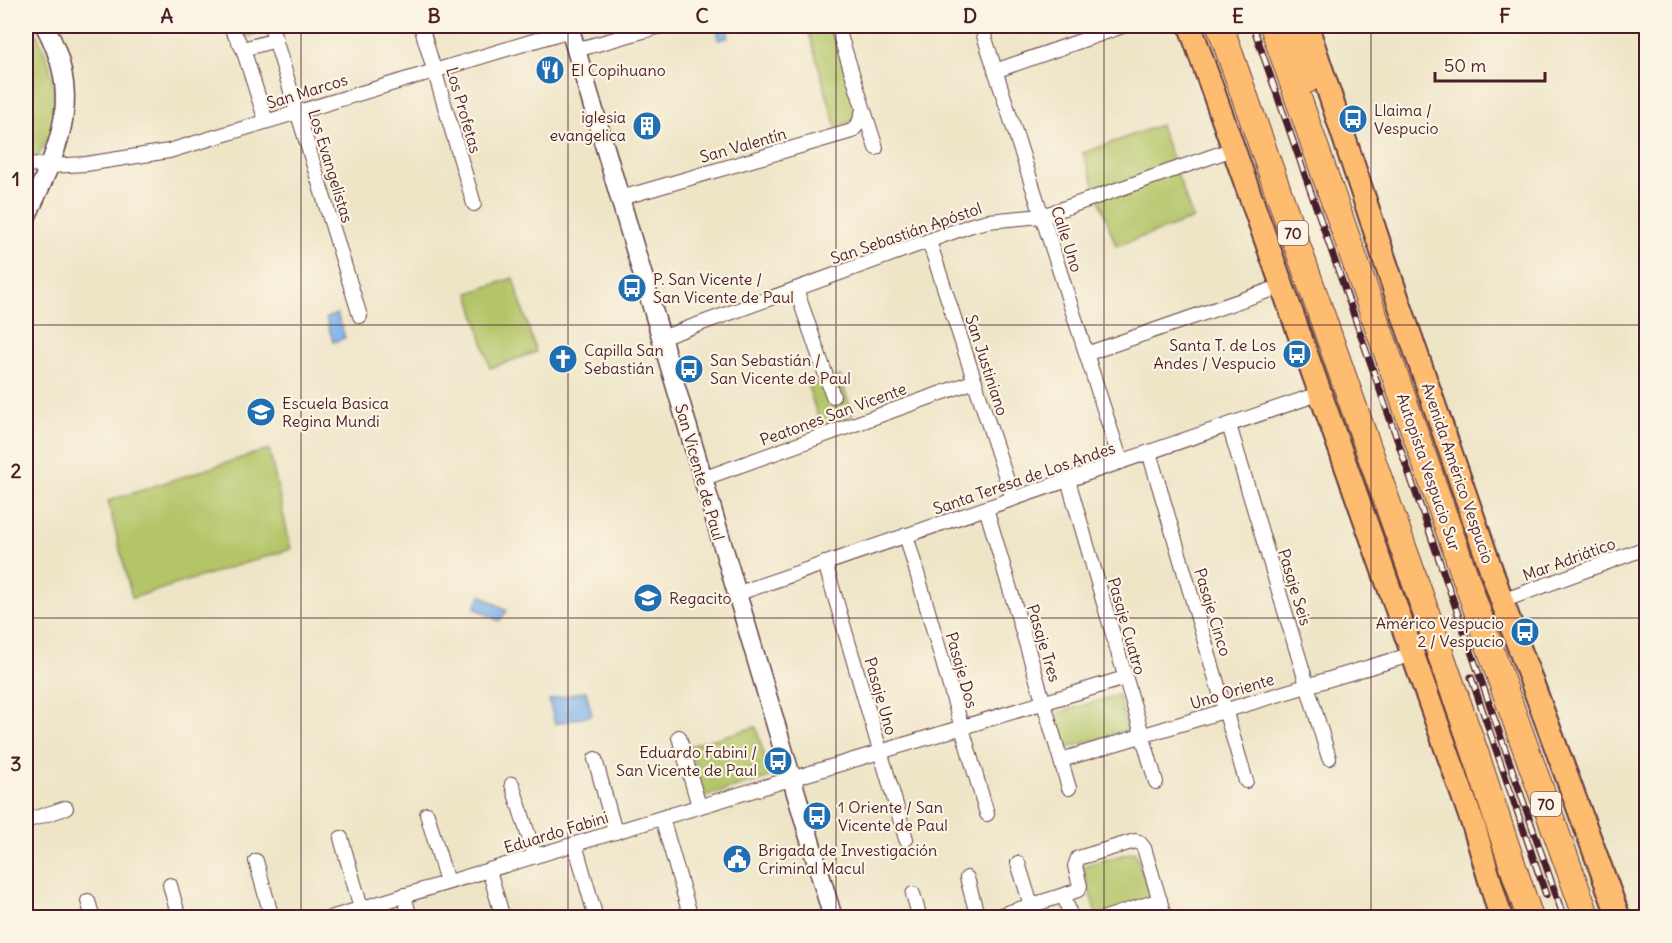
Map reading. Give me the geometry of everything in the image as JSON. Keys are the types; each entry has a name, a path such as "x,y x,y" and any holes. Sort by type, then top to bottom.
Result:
{"highway":[{"name":"70","path":"1220,26 1475,752 1530,918"},
{"name":"Autopista Vespucio Sur","path":"1273,26 1501,680 1587,918"},
{"path":"1294,26 1309,90 1319,157"}],"main road":[{"path":"1190,26 1475,830 1502,918"},
{"name":"Avenida Américo Vespucio","path":"1307,26 1399,303 1502,601 1619,918"}],"street":[{"path":"26,218 50,166 62,132 65,94 58,54 45,26"},
{"path":"230,26 243,50 266,121"},
{"name":"Los Evangelistas","path":"271,26 360,316"},
{"name":"Los Profetas","path":"421,26 474,204"},
{"path":"576,50 661,26"},
{"path":"837,26 876,148"},
{"name":"Calle Uno","path":"981,26 1121,462"},
{"path":"995,71 1123,26"},
{"name":"San Marcos","path":"26,164 50,166 86,164 168,151 569,28"},
{"name":"San Vicente de Paul","path":"569,28 833,918"},
{"path":"243,50 276,40"},
{"name":"San Valentín","path":"621,198 852,131 859,123 863,110"},
{"name":"San Sebastián Apóstol","path":"661,338 988,221 1042,216 1233,149"},
{"name":"San Justiniano","path":"929,241 1013,499"},
{"path":"1086,354 1282,286"},
{"path":"796,289 833,396"},
{"name":"Peatones San Vicente","path":"702,479 975,381"},
{"name":"Santa Teresa de Los Andes","path":"736,594 1321,393"},
{"name":"Pasaje Seis","path":"1229,425 1329,758"},
{"name":"Pasaje Cinco","path":"1149,452 1246,781"},
{"name":"Pasaje Cuatro","path":"1068,480 1156,782"},
{"name":"Pasaje Tres","path":"986,508 1070,788"},
{"name":"Pasaje Dos","path":"906,536 987,814"},
{"name":"Mar Adriático","path":"1502,601 1647,548"},
{"name":"Pasaje Uno","path":"825,563 906,838"},
{"name":"Uno Oriente","path":"1061,760 1413,654"},
{"path":"792,779 1125,678"},
{"path":"680,737 699,806"},
{"path":"594,759 615,832"},
{"name":"Eduardo Fabini","path":"330,918 792,779"},
{"path":"512,784 535,856"},
{"path":"26,821 66,808"},
{"path":"426,814 447,882"},
{"path":"662,818 691,918"},
{"path":"341,838 361,908"},
{"path":"991,918 1033,911 1078,890 1080,886 1075,866 1078,858 1131,841 1139,842 1144,848 1165,918"},
{"path":"575,844 596,918"},
{"path":"256,861 272,918"},
{"path":"1018,863 1033,911"},
{"path":"489,870 503,918"},
{"path":"966,878 978,918"},
{"path":"170,885 179,918"},
{"path":"913,894 920,918"},
{"path":"404,895 410,918"},
{"path":"1064,895 1071,918"},
{"path":"1105,918 1160,900"},
{"path":"88,901 93,918"}],"green space":[{"path":"26,26 32,26 49,63 55,103 51,130 36,160 26,155"},
{"path":"238,26 263,26 265,32 245,37"},
{"path":"807,26 834,26 859,108 850,122 836,127"},
{"path":"1160,125 1193,219 1116,246 1083,153"},
{"path":"513,278 536,352 490,368 469,293"},
{"path":"840,376 853,416 821,427 808,387"},
{"path":"269,449 291,549 132,598 108,501"},
{"path":"1118,695 1128,730 1067,748 1057,713"},
{"path":"756,727 770,777 703,797 689,746"},
{"path":"1135,852 1151,898 1097,917 1082,866"}],"water":[{"path":"718,26 729,26 728,38 718,40"},
{"path":"337,314 345,338 333,342 326,318"},
{"path":"481,595 507,611 499,621 475,608"},
{"path":"586,691 592,715 555,724 549,700"}],"railway":[{"path":"1253,26 1564,918"},
{"path":"1471,677 1546,895"}],"place":[{"name":"El Copihuano","path":"550,70"},
{"name":"Llaima / Vespucio","path":"1353,119"},
{"name":"iglesia evangelica","path":"647,126"},
{"name":"P. San Vicente / San Vicente de Paul","path":"632,288"},
{"name":"Santa T. de Los Andes / Vespucio","path":"1297,354"},
{"name":"Capilla San Sebastián","path":"563,359"},
{"name":"San Sebastián / San Vicente de Paul","path":"689,369"},
{"name":"Escuela Basica Regina Mundi","path":"261,412"},
{"name":"Regacito","path":"648,598"},
{"name":"Américo Vespucio 2 / Vespucio","path":"1525,632"},
{"name":"Eduardo Fabini / San Vicente de Paul","path":"778,761"},
{"name":"1 Oriente / San Vicente de Paul","path":"817,816"},
{"name":"Brigada de Investigación Criminal Macul","path":"737,859"}]}
